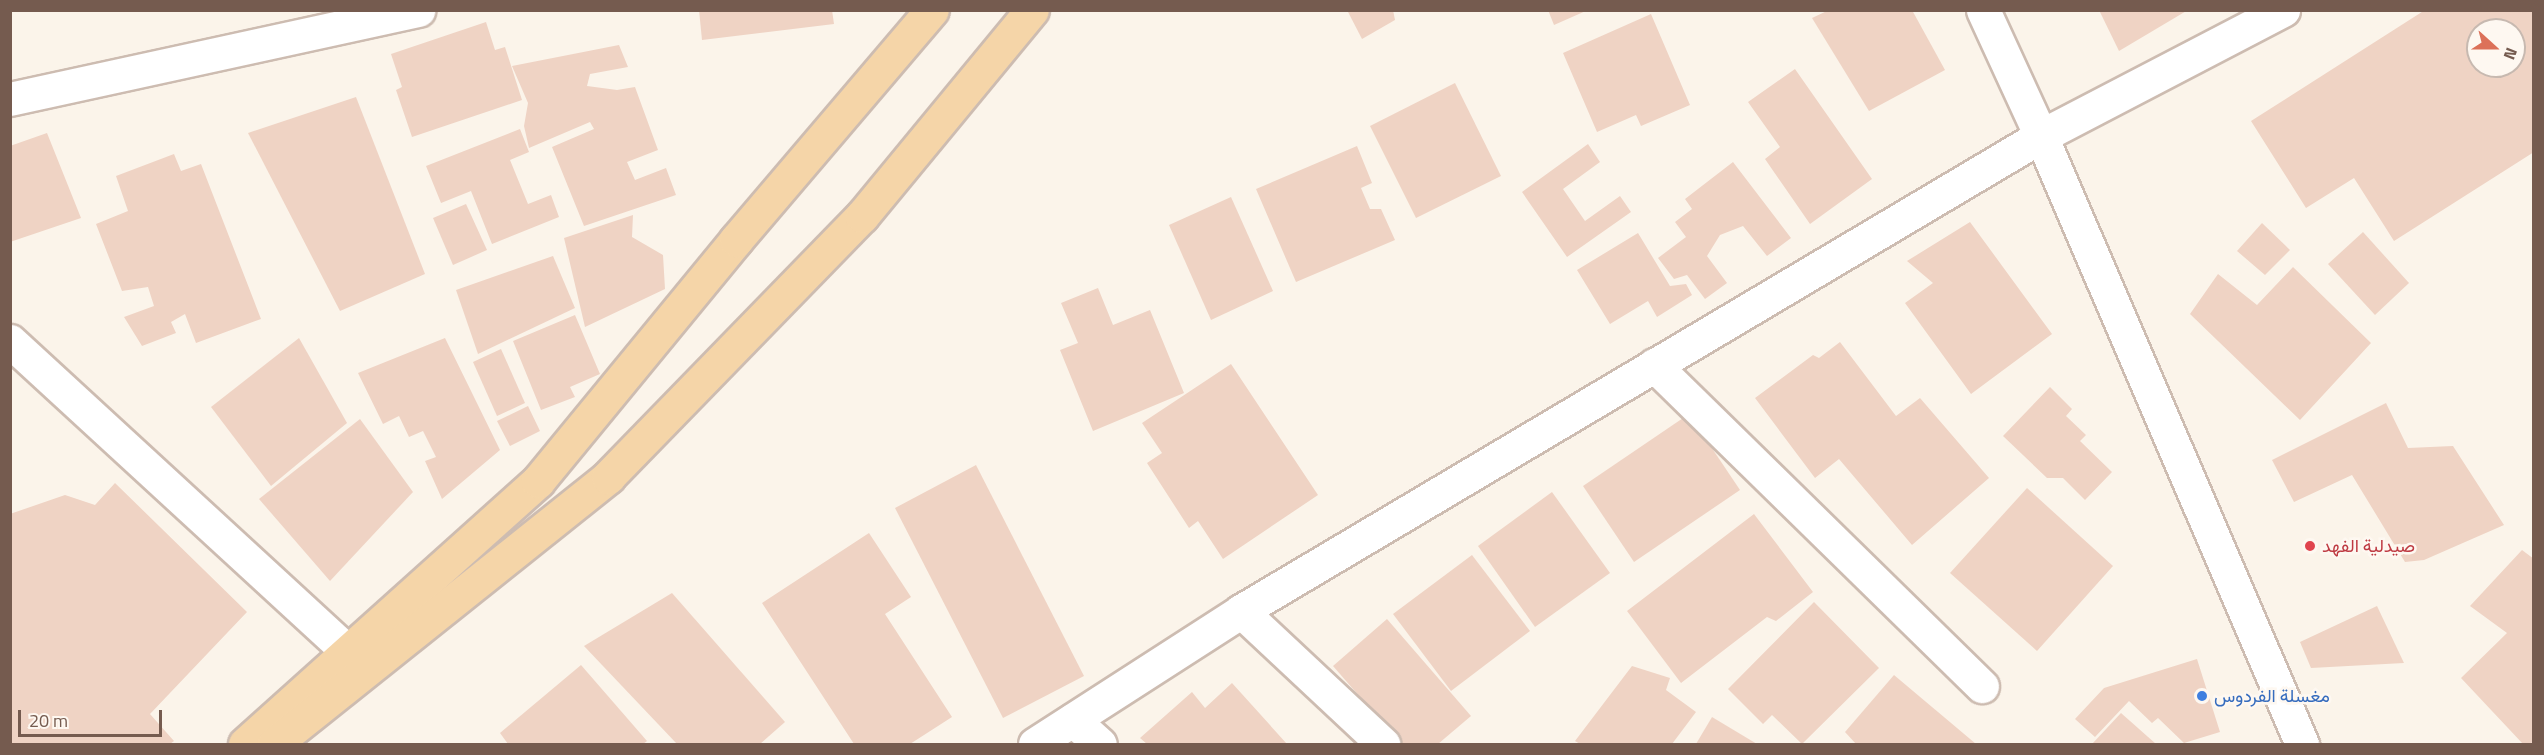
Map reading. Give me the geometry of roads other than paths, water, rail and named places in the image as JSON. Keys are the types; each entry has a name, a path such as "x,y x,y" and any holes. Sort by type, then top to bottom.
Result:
{"main road":[{"path":"245,744 538,481 736,240 932,10"},
{"path":"274,744 608,477 862,216 1032,10"}],"street":[{"path":"10,99 418,10"},
{"path":"1983,10 2041,136 2302,744"},
{"path":"1035,744 1241,610 2041,136 2283,10"},
{"path":"10,341 348,652"},
{"path":"1654,366 1982,686"},
{"path":"1241,610 1383,744"},
{"path":"1073,720 1100,744"}],"place":[{"name":"صيدلية الفهد","path":"2310,546"},
{"name":"مغسلة الفردوس","path":"2202,696"}]}
